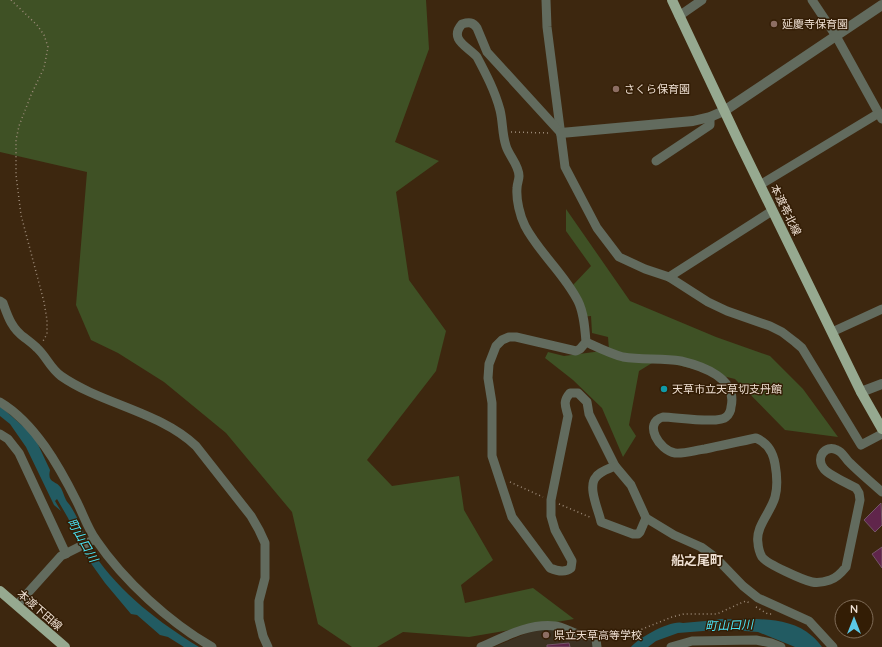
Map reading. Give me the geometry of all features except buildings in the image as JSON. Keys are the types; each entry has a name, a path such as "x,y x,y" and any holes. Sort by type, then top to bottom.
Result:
{"main road":[{"name":"本渡苓北線","path":"672,0 724,111 861,392 882,429"},
{"name":"本渡下田線","path":"0,591 65,647"}],"street":[{"path":"546,0 547,27 565,167 596,228 619,257 645,269 669,277 708,302 727,311 770,326 790,339 802,348 861,445 882,434"},
{"path":"679,16 702,0"},
{"path":"760,184 880,116 836,36 812,0"},
{"path":"561,133 693,121 710,117 724,111 882,5"},
{"path":"561,133 487,52 477,28 474,25 466,23 462,24 458,36 463,45 477,57 496,95 506,147 516,166 519,176 516,189 518,202 525,225 535,242 570,288 578,302 584,325 586,342 576,351 509,336 496,346 489,364 488,378 492,403 492,456 512,517 550,568 557,571 568,571 571,568 572,561 555,530 551,516 568,416 564,405 570,393 578,393 585,399 589,414 615,466 631,485 646,518 674,535 701,547 716,558 743,586 758,598 809,621 833,647"},
{"path":"656,161 710,126 710,117"},
{"path":"669,277 772,210"},
{"path":"0,301 3,303 11,324 24,338 39,349 54,370 62,376 89,391 170,427 186,436 200,451 251,516 260,530 265,543 265,578 260,601 259,618 263,636 268,647"},
{"path":"832,332 882,308"},
{"path":"586,342 622,356 680,361 712,372 722,378 727,384 730,390 732,402 730,412 726,418 717,421 663,417 657,419 653,424 653,430 657,439 665,448 674,453 693,451 756,438 762,440 770,448 774,456 778,479 775,498 759,532 757,541 762,558 768,562 800,578 812,582 832,580 846,567 859,507 859,493 856,488 825,470 820,463 820,457 823,452 830,449 836,449 843,454 848,462 882,492"},
{"path":"861,392 882,384"},
{"path":"0,402 31,428 43,442 76,501 92,541 133,584 169,616 192,635 212,647"},
{"path":"0,434 8,439 19,453 67,553"},
{"path":"615,466 600,473 595,478 593,483 596,505 601,522 633,534 638,534 646,518"},
{"path":"17,605 61,556 92,541"},
{"path":"481,647 510,634 530,628 547,626 563,628 579,634 594,636 597,647"},
{"path":"672,647 692,641 741,640 771,642 781,647"}],"path":[{"path":"11,0 37,25 44,35 48,47 44,68 18,126 16,140 16,175 21,215 44,302 47,320 47,334 39,349"},
{"path":"502,132 561,133"},
{"path":"509,482 601,522"},
{"path":"594,636 615,638 624,636 672,617 684,614 717,614 746,601 768,614 778,615"}],"shaded area":[{"name":"県立天草高等学校","path":"541,629 559,630 574,638 592,639 593,647 494,647 532,631"}],"green space":[{"path":"0,0 426,0 429,49 395,142 439,161 396,192 409,280 446,331 436,371 367,460 392,486 459,476 464,510 493,560 461,585 465,603 533,588 574,619 469,637 403,632 377,647 352,647 318,624 292,512 226,433 164,382 118,353 91,340 76,305 87,172 0,152"},
{"path":"566,209 630,301 716,337 770,356 803,389 838,437 785,430 735,379 657,360 639,371 629,425 636,436 623,457 602,408 573,380 545,358 548,352 564,356 609,350 608,337 592,333 591,316 580,317 573,285 591,266 566,231"}],"water":[{"name":"町山口川","path":"0,406 34,436 50,470 49,474 51,480 61,488 66,500 78,519 91,549 104,568 128,594 155,617 199,647 184,647 168,637 160,635 137,615 131,614 105,583 85,555 68,518 57,499 55,501 61,511 54,505 26,447 10,424 0,416"},
{"name":"町山口川","path":"719,619 755,619 779,621 791,624 812,636 822,647 795,647 758,632 732,630 678,633 656,641 648,647 631,647 648,634 664,626 678,623"}],"place":[{"name":"延慶寺保育園","path":"774,24"},
{"name":"さくら保育園","path":"616,89"},
{"name":"天草市立天草切支丹館","path":"664,389"},
{"name":"県立天草高等学校","path":"546,635"}],"district":[{"name":"船之尾町","path":"697,560"}]}
